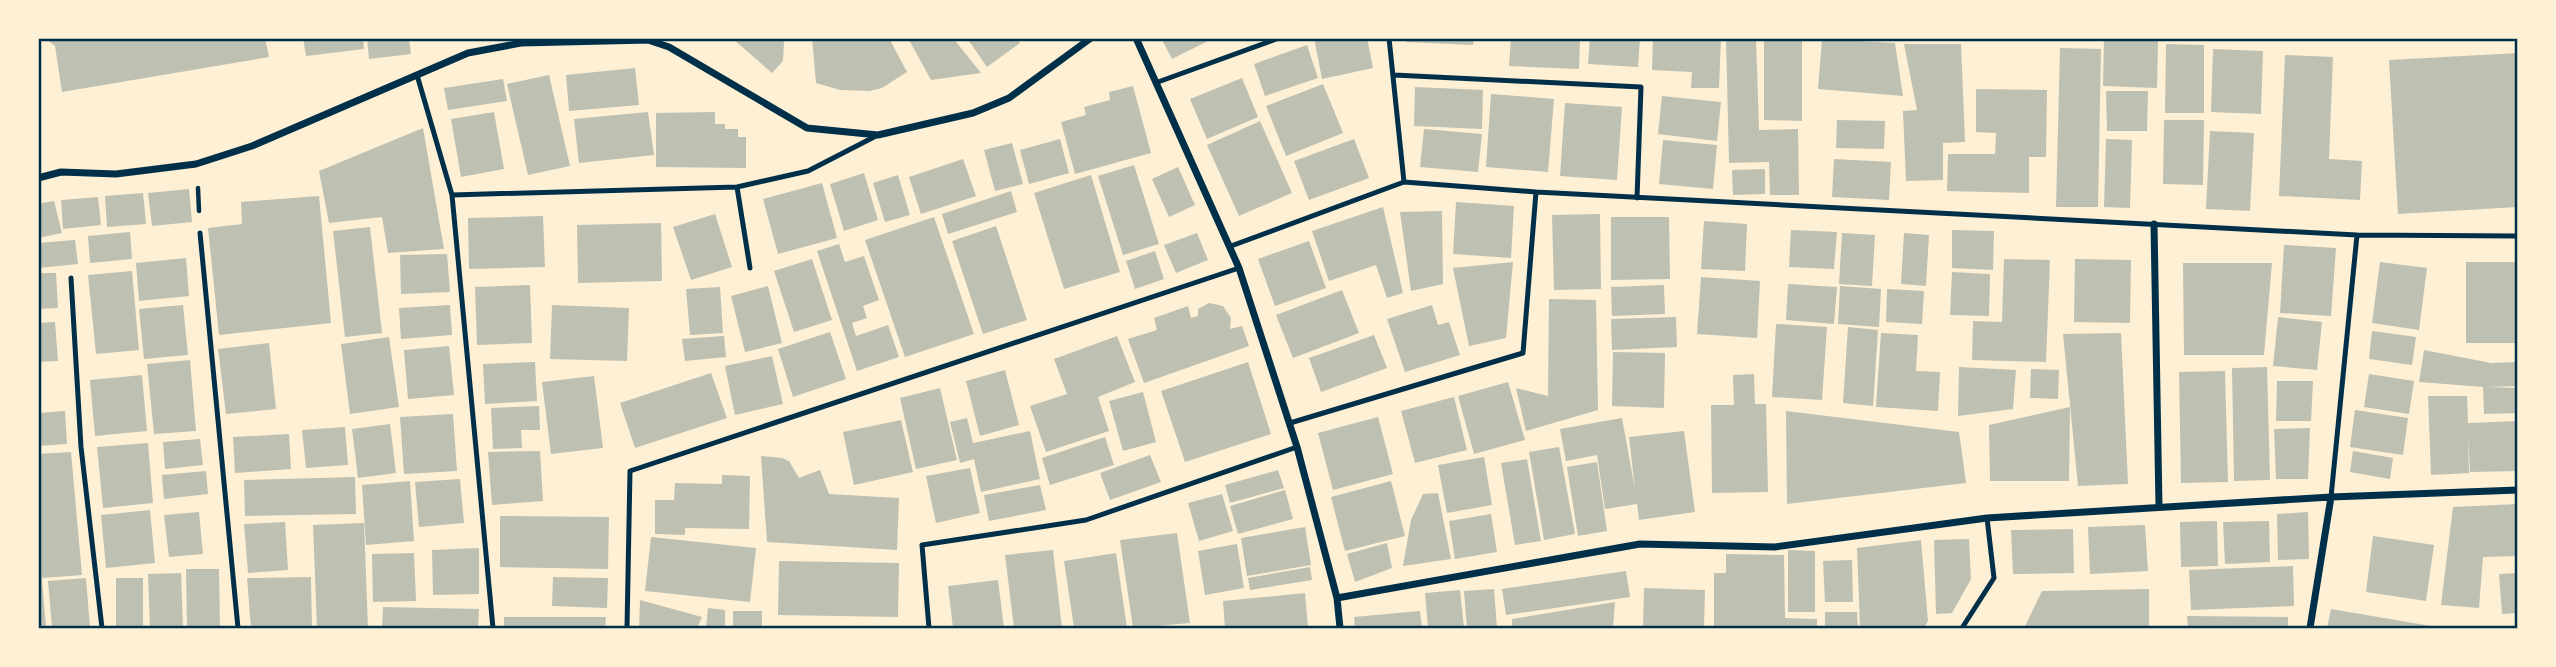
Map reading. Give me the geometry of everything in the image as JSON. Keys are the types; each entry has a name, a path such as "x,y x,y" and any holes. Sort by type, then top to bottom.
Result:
{"street":[{"path":"38,178 61,172 116,174 196,164 252,146 468,53 497,45 648,40 669,47 807,128 878,135 973,113 1009,99 1091,38"},
{"path":"1136,38 1239,268 1297,447 1337,598 1340,628"},
{"path":"2154,225 2159,508"},
{"path":"1337,598 1640,544 1775,547 1987,518 2331,497 2518,490"},
{"path":"2310,628 2331,497"}],"lane":[{"path":"1158,82 1279,38"},
{"path":"1389,38 1404,182"},
{"path":"417,75 452,195 493,628"},
{"path":"1394,75 1641,87 1637,198"},
{"path":"452,195 737,187 808,171 878,135"},
{"path":"1231,246 1404,182 1637,198 2357,235 2518,236"},
{"path":"737,187 750,268"},
{"path":"1290,423 1523,353 1536,192"},
{"path":"200,233 238,628"},
{"path":"2331,497 2357,235"},
{"path":"626,628 630,471 1239,268"},
{"path":"72,278 81,447 102,628"},
{"path":"929,628 922,545 1086,520 1297,447"},
{"path":"1962,628 1994,578 1987,518"}],"building":[{"path":"45,38 265,38 269,57 62,92 55,46"},
{"path":"303,38 363,38 364,49 306,56"},
{"path":"367,38 409,38 411,54 369,59"},
{"path":"732,38 780,38 784,41 783,61 772,73"},
{"path":"812,38 889,38 907,72 882,88 869,91 840,90 816,83"},
{"path":"908,38 953,38 981,73 931,80"},
{"path":"967,38 1017,38 1020,43 987,67"},
{"path":"1161,38 1209,38 1210,40 1172,59"},
{"path":"1314,38 1367,38 1373,68 1322,79"},
{"path":"1406,38 1474,38 1473,45 1406,42"},
{"path":"1511,38 1580,38 1579,69 1509,66"},
{"path":"1590,38 1640,38 1638,67 1588,64"},
{"path":"1653,38 1721,38 1719,88 1691,88 1692,72 1652,70"},
{"path":"1726,38 1756,38 1759,130 1798,129 1799,195 1770,195 1769,162 1729,163"},
{"path":"1764,38 1802,38 1802,121 1764,120"},
{"path":"2104,38 2158,39 2157,88 2103,86"},
{"path":"1822,39 1895,43 1903,96 1818,89"},
{"path":"1904,44 1961,44 1965,142 1943,143 1943,180 1906,181 1903,111 1917,110"},
{"path":"2166,44 2204,45 2204,113 2165,113"},
{"path":"1307,45 1318,78 1265,96 1254,64"},
{"path":"2060,48 2101,49 2098,207 2056,207"},
{"path":"2213,49 2263,51 2261,114 2211,112"},
{"path":"2518,53 2518,207 2398,214 2389,60"},
{"path":"2285,55 2333,57 2329,159 2362,161 2360,200 2279,196"},
{"path":"635,68 639,105 569,111 566,75"},
{"path":"549,75 570,166 528,175 507,84"},
{"path":"1242,78 1258,117 1207,139 1190,99"},
{"path":"503,79 507,101 448,110 444,88"},
{"path":"1323,84 1343,133 1286,156 1266,106"},
{"path":"1133,86 1151,153 1075,174 1061,122 1086,115 1084,107 1110,100 1109,92"},
{"path":"1415,87 1483,90 1482,129 1414,126"},
{"path":"1976,89 2047,90 2046,157 2029,157 2029,193 1947,191 1948,154 1995,154 1996,133 1976,132"},
{"path":"2106,91 2148,91 2147,131 2107,131"},
{"path":"1491,94 1554,99 1548,172 1486,167"},
{"path":"1662,96 1721,102 1717,141 1658,134"},
{"path":"1565,103 1622,107 1617,180 1560,176"},
{"path":"494,112 504,169 461,177 451,119"},
{"path":"648,112 654,155 579,163 574,119"},
{"path":"715,112 715,124 725,124 725,129 738,129 738,137 746,137 746,168 656,167 656,113"},
{"path":"1837,120 1885,121 1884,149 1836,148"},
{"path":"2164,120 2204,120 2203,185 2163,184"},
{"path":"1260,121 1292,193 1239,216 1207,145"},
{"path":"423,128 444,249 388,253 382,217 329,223 319,171"},
{"path":"1424,129 1482,134 1478,172 1420,167"},
{"path":"2210,131 2254,133 2250,211 2206,209"},
{"path":"1060,139 1069,173 1029,184 1020,150"},
{"path":"1354,139 1369,178 1309,200 1294,161"},
{"path":"2106,139 2132,140 2130,208 2104,207"},
{"path":"1663,140 1717,145 1713,189 1659,184"},
{"path":"1012,143 1023,184 995,191 984,150"},
{"path":"963,159 976,196 921,214 909,177"},
{"path":"1834,159 1891,162 1889,200 1832,197"},
{"path":"1134,165 1159,244 1123,255 1098,176"},
{"path":"1178,167 1195,205 1169,217 1152,179"},
{"path":"1765,169 1765,194 1733,195 1732,170"},
{"path":"864,173 878,220 844,231 830,184"},
{"path":"898,175 910,215 885,222 873,183"},
{"path":"1091,175 1120,272 1064,289 1034,193"},
{"path":"822,183 837,238 778,254 763,199"},
{"path":"189,189 192,222 152,226 148,193"},
{"path":"1011,191 1017,212 948,234 942,214"},
{"path":"143,193 146,224 107,227 105,196"},
{"path":"319,196 331,323 219,335 208,228 242,224 241,202"},
{"path":"98,197 101,225 63,229 61,200"},
{"path":"54,201 62,233 38,238 38,204"},
{"path":"1456,202 1514,206 1511,258 1453,254"},
{"path":"1383,207 1403,293 1387,298 1376,265 1329,281 1312,231"},
{"path":"1442,211 1443,284 1411,291 1400,212"},
{"path":"715,214 732,267 691,280 673,227"},
{"path":"1600,214 1601,289 1554,290 1552,215"},
{"path":"543,216 545,267 469,269 468,218"},
{"path":"934,217 974,334 905,357 865,240"},
{"path":"1611,217 1669,217 1670,279 1611,280"},
{"path":"1704,221 1747,224 1745,271 1701,269"},
{"path":"661,223 662,281 578,283 577,225"},
{"path":"996,226 1027,320 983,334 952,241"},
{"path":"370,227 382,333 345,337 333,231"},
{"path":"1791,230 1837,232 1834,269 1789,267"},
{"path":"1952,230 1994,231 1993,270 1952,268"},
{"path":"130,232 132,259 90,263 88,236"},
{"path":"1197,233 1208,260 1176,273 1164,245"},
{"path":"1842,233 1875,235 1872,286 1839,284"},
{"path":"1904,233 1929,235 1926,286 1901,284"},
{"path":"75,240 78,264 38,268 38,243"},
{"path":"1309,241 1326,288 1275,306 1258,259"},
{"path":"839,244 845,262 864,256 879,300 863,306 867,318 852,323 856,336 888,325 899,357 857,371 817,251"},
{"path":"2284,245 2336,248 2331,316 2280,313"},
{"path":"1155,251 1164,279 1135,289 1126,261"},
{"path":"447,254 450,292 401,294 400,255"},
{"path":"186,258 189,296 139,301 136,263"},
{"path":"812,259 832,320 794,332 774,271"},
{"path":"2004,259 2050,260 2046,362 1972,360 1973,321 2002,322"},
{"path":"2075,259 2131,260 2130,323 2074,322"},
{"path":"1513,262 1506,338 1469,346 1453,268"},
{"path":"2380,262 2427,268 2419,330 2372,323"},
{"path":"2466,262 2518,262 2518,343 2466,343"},
{"path":"2183,263 2272,263 2264,355 2184,355"},
{"path":"132,271 139,350 96,354 88,275"},
{"path":"1952,272 1990,274 1989,316 1950,315"},
{"path":"38,273 56,273 58,308 38,309"},
{"path":"1701,277 1760,281 1757,338 1697,334"},
{"path":"1788,284 1837,287 1834,324 1786,320"},
{"path":"530,285 532,343 477,345 475,287"},
{"path":"1664,285 1665,314 1612,316 1611,287"},
{"path":"768,286 782,343 745,352 731,296"},
{"path":"1840,286 1881,289 1879,327 1838,324"},
{"path":"720,287 723,333 690,335 686,289"},
{"path":"1887,289 1924,291 1922,324 1886,322"},
{"path":"1342,290 1359,333 1293,358 1276,315"},
{"path":"1549,299 1596,300 1598,410 1526,431 1516,388 1548,396"},
{"path":"1209,303 1223,306 1231,318 1230,329 1242,326 1249,346 1144,383 1128,339 1157,330 1154,318 1188,306 1191,318 1198,316 1198,309"},
{"path":"183,305 188,355 144,359 139,309"},
{"path":"450,305 452,335 401,339 399,308"},
{"path":"552,305 629,308 627,361 550,359"},
{"path":"1432,305 1438,325 1449,322 1460,355 1405,372 1387,319"},
{"path":"1676,317 1677,347 1612,350 1611,319"},
{"path":"2278,317 2322,322 2317,370 2273,366"},
{"path":"55,322 58,361 38,362 38,323"},
{"path":"1776,324 1827,327 1822,400 1772,397"},
{"path":"1848,327 1878,330 1873,406 1843,403"},
{"path":"2372,331 2416,337 2412,365 2369,359"},
{"path":"830,332 846,379 793,397 778,349"},
{"path":"1881,333 1918,335 1916,371 1940,372 1938,411 1876,407"},
{"path":"2121,333 2128,484 2078,486 2063,334"},
{"path":"1374,335 1387,368 1321,392 1309,358"},
{"path":"724,336 726,357 685,361 682,339"},
{"path":"1117,336 1135,382 1098,397 1109,431 1046,452 1030,406 1067,394 1054,359"},
{"path":"389,337 399,407 350,414 341,344"},
{"path":"269,343 276,409 226,414 218,349"},
{"path":"449,346 454,395 408,399 404,350"},
{"path":"2424,350 2491,363 2518,362 2518,386 2487,387 2518,388 2518,413 2484,414 2483,387 2419,382"},
{"path":"1613,352 1665,353 1664,408 1612,406"},
{"path":"772,356 783,404 735,415 725,366"},
{"path":"190,360 196,431 154,434 147,364"},
{"path":"535,362 537,401 485,404 483,364"},
{"path":"1248,362 1271,434 1185,462 1161,391"},
{"path":"1959,367 2016,370 2013,409 1958,416"},
{"path":"2267,367 2270,480 2234,481 2232,368"},
{"path":"2031,369 2059,370 2058,399 2030,398"},
{"path":"1005,370 1019,425 980,436 966,381"},
{"path":"2225,371 2228,482 2181,483 2179,372"},
{"path":"711,373 727,418 635,448 620,403"},
{"path":"1754,374 1755,404 1766,404 1768,492 1712,493 1711,405 1734,405 1733,375"},
{"path":"2369,374 2414,381 2409,414 2364,407"},
{"path":"142,375 147,431 95,436 90,380"},
{"path":"594,376 603,448 551,454 542,382"},
{"path":"2277,381 2313,381 2311,421 2276,421"},
{"path":"1508,382 1525,440 1474,454 1458,396"},
{"path":"940,388 957,460 916,469 900,398"},
{"path":"1143,392 1156,442 1123,451 1109,401"},
{"path":"2428,396 2467,396 2468,423 2518,421 2518,471 2470,472 2468,435 2469,473 2431,475"},
{"path":"1454,397 1467,450 1415,463 1401,411"},
{"path":"539,406 540,430 521,430 522,448 493,449 491,408"},
{"path":"2070,407 2069,481 1990,481 1989,425"},
{"path":"2355,410 2408,418 2403,455 2350,447"},
{"path":"65,411 67,444 38,446 38,413"},
{"path":"1786,411 1959,432 1966,483 1787,504"},
{"path":"453,414 457,471 404,474 400,417"},
{"path":"1378,417 1393,474 1333,490 1318,433"},
{"path":"967,418 973,443 1030,431 1040,479 981,492 974,459 960,463 950,422"},
{"path":"1622,418 1635,489 1629,437 1684,431 1695,512 1639,520 1637,504 1605,509 1597,455 1566,461 1560,429"},
{"path":"901,420 913,472 854,485 843,432"},
{"path":"390,424 396,473 358,478 352,429"},
{"path":"345,427 348,465 306,468 302,430"},
{"path":"2310,428 2308,479 2276,479 2274,429"},
{"path":"289,434 291,469 235,473 233,437"},
{"path":"1105,437 1114,465 1050,485 1042,458"},
{"path":"200,439 203,465 165,469 163,442"},
{"path":"148,443 153,503 103,508 97,447"},
{"path":"1559,447 1575,534 1544,540 1529,452"},
{"path":"540,451 543,501 492,505 488,452"},
{"path":"2353,451 2393,458 2390,479 2350,472"},
{"path":"71,452 82,575 42,578 46,628 38,628 38,454"},
{"path":"1150,455 1161,482 1110,500 1100,473"},
{"path":"761,456 789,461 799,478 820,470 829,494 899,498 897,550 767,542"},
{"path":"1484,457 1492,505 1447,513 1438,465"},
{"path":"1527,459 1541,541 1515,545 1501,463"},
{"path":"1597,462 1607,531 1578,536 1567,467"},
{"path":"970,468 980,513 936,523 926,476"},
{"path":"1278,470 1284,488 1230,503 1225,485"},
{"path":"206,471 208,494 164,499 162,475"},
{"path":"722,475 750,476 749,529 685,528 685,535 655,534 655,500 674,500 675,483 722,484"},
{"path":"355,477 356,514 245,516 244,480"},
{"path":"460,479 464,523 419,527 415,482"},
{"path":"410,481 414,541 366,545 362,485"},
{"path":"1391,481 1405,536 1345,551 1331,497"},
{"path":"1040,485 1046,510 989,521 984,495"},
{"path":"1285,490 1293,519 1238,534 1230,506"},
{"path":"1438,493 1451,559 1403,566 1411,520 1423,494"},
{"path":"1222,494 1233,531 1199,541 1188,503"},
{"path":"2518,504 2518,556 2483,557 2479,608 2441,605 2453,507"},
{"path":"150,510 155,563 106,568 101,515"},
{"path":"199,512 203,554 169,557 164,515"},
{"path":"2308,512 2309,559 2278,560 2277,514"},
{"path":"1491,514 1497,552 1455,559 1449,521"},
{"path":"500,516 609,517 608,569 500,567"},
{"path":"2217,521 2218,566 2181,567 2180,522"},
{"path":"2269,521 2270,562 2225,564 2223,522"},
{"path":"285,522 288,570 248,573 244,524"},
{"path":"364,523 368,628 317,628 313,525"},
{"path":"2145,525 2148,571 2090,574 2088,527"},
{"path":"1305,527 1311,565 1247,576 1241,538"},
{"path":"2073,529 2074,573 2013,574 2011,530"},
{"path":"1177,533 1190,623 1133,628 1120,540"},
{"path":"2373,536 2434,545 2426,601 2366,592"},
{"path":"651,537 756,548 750,602 645,591"},
{"path":"1969,539 1971,579 1952,613 1936,614 1934,540"},
{"path":"1921,540 1928,621 1924,628 1860,628 1857,548"},
{"path":"1387,543 1392,568 1355,582 1347,554"},
{"path":"1237,544 1244,588 1205,595 1198,551"},
{"path":"479,548 479,594 433,595 432,550"},
{"path":"1053,550 1062,628 1014,628 1005,555"},
{"path":"1788,550 1815,551 1815,612 1788,612"},
{"path":"414,553 416,601 373,602 372,554"},
{"path":"1116,553 1127,628 1074,628 1064,561"},
{"path":"1726,554 1784,555 1785,618 1817,619 1817,628 1714,628 1714,573 1726,573"},
{"path":"1852,560 1853,602 1825,602 1823,561"},
{"path":"779,561 899,563 898,617 778,615"},
{"path":"2293,566 2294,606 2191,610 2189,570"},
{"path":"1310,567 1312,580 1250,590 1248,578"},
{"path":"186,569 219,569 220,628 187,628"},
{"path":"1626,571 1630,597 1506,615 1502,589"},
{"path":"181,573 183,628 150,628 148,574"},
{"path":"2518,573 2518,613 2502,614 2499,574"},
{"path":"311,577 312,628 251,628 247,578"},
{"path":"553,577 608,578 607,608 552,606"},
{"path":"86,578 90,628 52,628 48,581"},
{"path":"116,578 143,578 143,628 116,628"},
{"path":"998,580 1004,628 953,628 948,586"},
{"path":"1644,588 1705,590 1704,628 1643,628"},
{"path":"1494,589 1497,628 1467,628 1464,591"},
{"path":"2149,589 2149,628 2024,628 2042,591"},
{"path":"1460,590 1464,628 1428,628 1425,593"},
{"path":"1305,593 1308,628 1225,628 1223,601"},
{"path":"640,600 702,617 697,628 639,628"},
{"path":"1615,602 1613,628 1512,628 1512,619"},
{"path":"383,607 479,609 478,628 382,628"},
{"path":"708,608 725,610 725,628 706,628"},
{"path":"2331,609 2437,627 2327,628"},
{"path":"733,611 762,611 762,628 733,628"},
{"path":"1420,611 1422,628 1355,628 1354,617"},
{"path":"1825,612 1857,612 1858,628 1825,628"},
{"path":"2187,616 2288,617 2288,628 2188,628"},
{"path":"504,617 606,617 605,628 504,628"}]}
